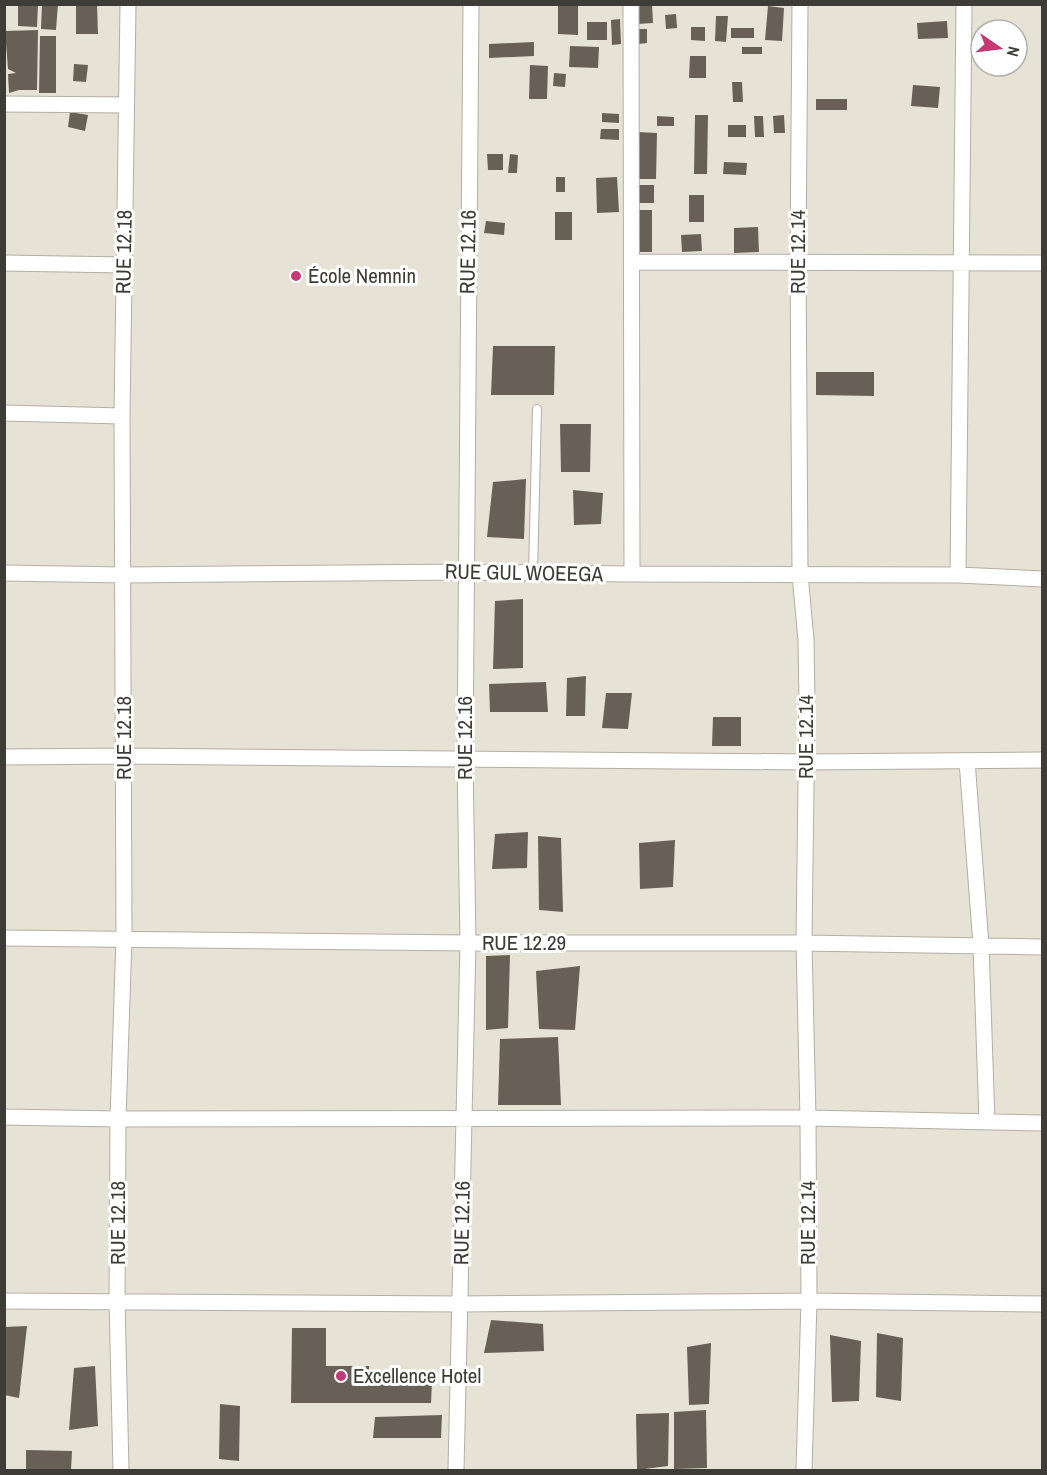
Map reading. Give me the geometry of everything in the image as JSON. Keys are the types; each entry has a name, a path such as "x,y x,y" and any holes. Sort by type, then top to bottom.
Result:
{"street":[{"name":"RUE 12.18","path":"121,1470 117,1301 118,1119 124,938 122,416 128,4"},
{"name":"RUE 12.16","path":"456,1470 468,943 465,759 471,4"},
{"path":"631,4 632,574"},
{"name":"RUE 12.14","path":"800,4 798,261 800,574 806,640 807,762 804,943 809,1301 804,1470"},
{"path":"958,575 964,4"},
{"path":"4,104 126,105"},
{"path":"632,262 1042,263"},
{"path":"4,263 124,265"},
{"path":"4,413 122,416"},
{"name":"RUE GUL WOEEGA","path":"4,573 124,575 466,572 958,575 1042,579"},
{"path":"4,757 807,762 1042,760"},
{"path":"968,761 981,945 987,1122"},
{"name":"RUE 12.29","path":"4,938 468,943 804,943 1042,947"},
{"path":"4,1117 808,1119 1042,1123"},
{"path":"4,1301 460,1304 809,1301 1042,1304"}],"lane":[{"path":"533,573 537,409"}],"building":[{"path":"18,4 38,4 37,27 18,26"},
{"path":"42,4 58,4 56,30 41,29"},
{"path":"76,4 97,4 98,34 76,34"},
{"path":"636,4 652,4 653,23 637,24"},
{"path":"558,5 578,5 578,35 558,34"},
{"path":"768,6 784,8 782,41 765,40"},
{"path":"676,14 677,28 666,29 665,15"},
{"path":"716,16 728,16 726,42 715,41"},
{"path":"620,19 621,44 612,45 611,20"},
{"path":"947,21 948,38 918,39 917,23"},
{"path":"587,22 607,22 607,40 587,40"},
{"path":"691,27 705,27 705,41 691,40"},
{"path":"731,28 754,28 754,38 731,38"},
{"path":"638,29 647,29 647,43 638,44"},
{"path":"38,30 37,90 19,90 9,93 8,74 16,73 8,69 5,31"},
{"path":"40,36 56,36 56,93 39,93"},
{"path":"534,42 534,56 489,58 489,44"},
{"path":"570,46 599,47 598,68 569,67"},
{"path":"742,47 762,47 762,54 742,54"},
{"path":"690,56 706,56 706,78 689,78"},
{"path":"74,64 88,65 86,82 73,81"},
{"path":"530,65 548,66 547,99 529,99"},
{"path":"554,73 566,74 565,87 553,86"},
{"path":"732,82 742,82 743,102 733,102"},
{"path":"913,85 940,87 938,108 911,106"},
{"path":"816,99 847,99 847,110 816,110"},
{"path":"70,112 88,115 85,131 68,127"},
{"path":"602,113 619,114 619,123 602,122"},
{"path":"695,115 708,115 707,174 694,174"},
{"path":"784,115 785,133 774,133 773,116"},
{"path":"657,116 674,117 674,126 657,126"},
{"path":"754,116 763,116 764,137 755,137"},
{"path":"728,125 746,125 746,137 728,137"},
{"path":"601,129 619,129 619,140 600,139"},
{"path":"638,132 657,133 656,179 637,179"},
{"path":"487,154 503,154 503,170 488,170"},
{"path":"510,154 518,155 517,173 508,173"},
{"path":"724,162 747,163 746,175 723,174"},
{"path":"556,177 565,177 565,192 556,192"},
{"path":"617,177 619,212 597,213 596,178"},
{"path":"634,185 654,185 654,203 634,203"},
{"path":"689,195 704,195 704,222 689,222"},
{"path":"634,210 652,210 652,252 635,252"},
{"path":"555,212 572,212 572,240 555,240"},
{"path":"486,221 505,223 504,235 484,233"},
{"path":"758,227 759,252 734,253 734,228"},
{"path":"701,234 702,251 682,252 681,235"},
{"path":"493,346 555,346 554,395 491,395"},
{"path":"816,372 874,372 874,396 816,395"},
{"path":"560,424 591,424 590,472 561,472"},
{"path":"526,479 524,539 487,537 493,482"},
{"path":"573,490 603,493 601,524 574,525"},
{"path":"523,599 523,668 493,669 495,601"},
{"path":"586,676 585,716 566,716 567,678"},
{"path":"546,682 548,712 490,712 489,684"},
{"path":"606,693 632,693 628,729 602,728"},
{"path":"713,717 741,717 741,746 712,746"},
{"path":"528,832 527,868 492,869 495,834"},
{"path":"538,836 561,838 563,912 539,910"},
{"path":"675,840 673,887 640,889 639,843"},
{"path":"510,955 508,1028 486,1030 486,956"},
{"path":"580,966 575,1030 539,1029 536,971"},
{"path":"558,1037 561,1105 498,1105 500,1039"},
{"path":"491,1320 543,1324 544,1351 484,1353"},
{"path":"27,1326 19,1398 4,1395 4,1327"},
{"path":"292,1328 326,1328 326,1366 369,1366 369,1381 432,1381 431,1403 291,1403"},
{"path":"877,1333 903,1338 901,1401 876,1397"},
{"path":"830,1335 861,1341 859,1401 832,1402"},
{"path":"711,1343 709,1404 689,1405 687,1347"},
{"path":"95,1366 98,1426 69,1430 74,1368"},
{"path":"220,1404 240,1406 239,1461 219,1459"},
{"path":"706,1410 707,1468 674,1469 674,1412"},
{"path":"669,1413 668,1466 637,1470 636,1414"},
{"path":"442,1415 441,1438 373,1438 375,1417"},
{"path":"26,1450 72,1451 71,1470 26,1470"}],"place":[{"name":"École Nemnin","path":"296,276"},
{"name":"Excellence Hotel","path":"341,1376"}]}
